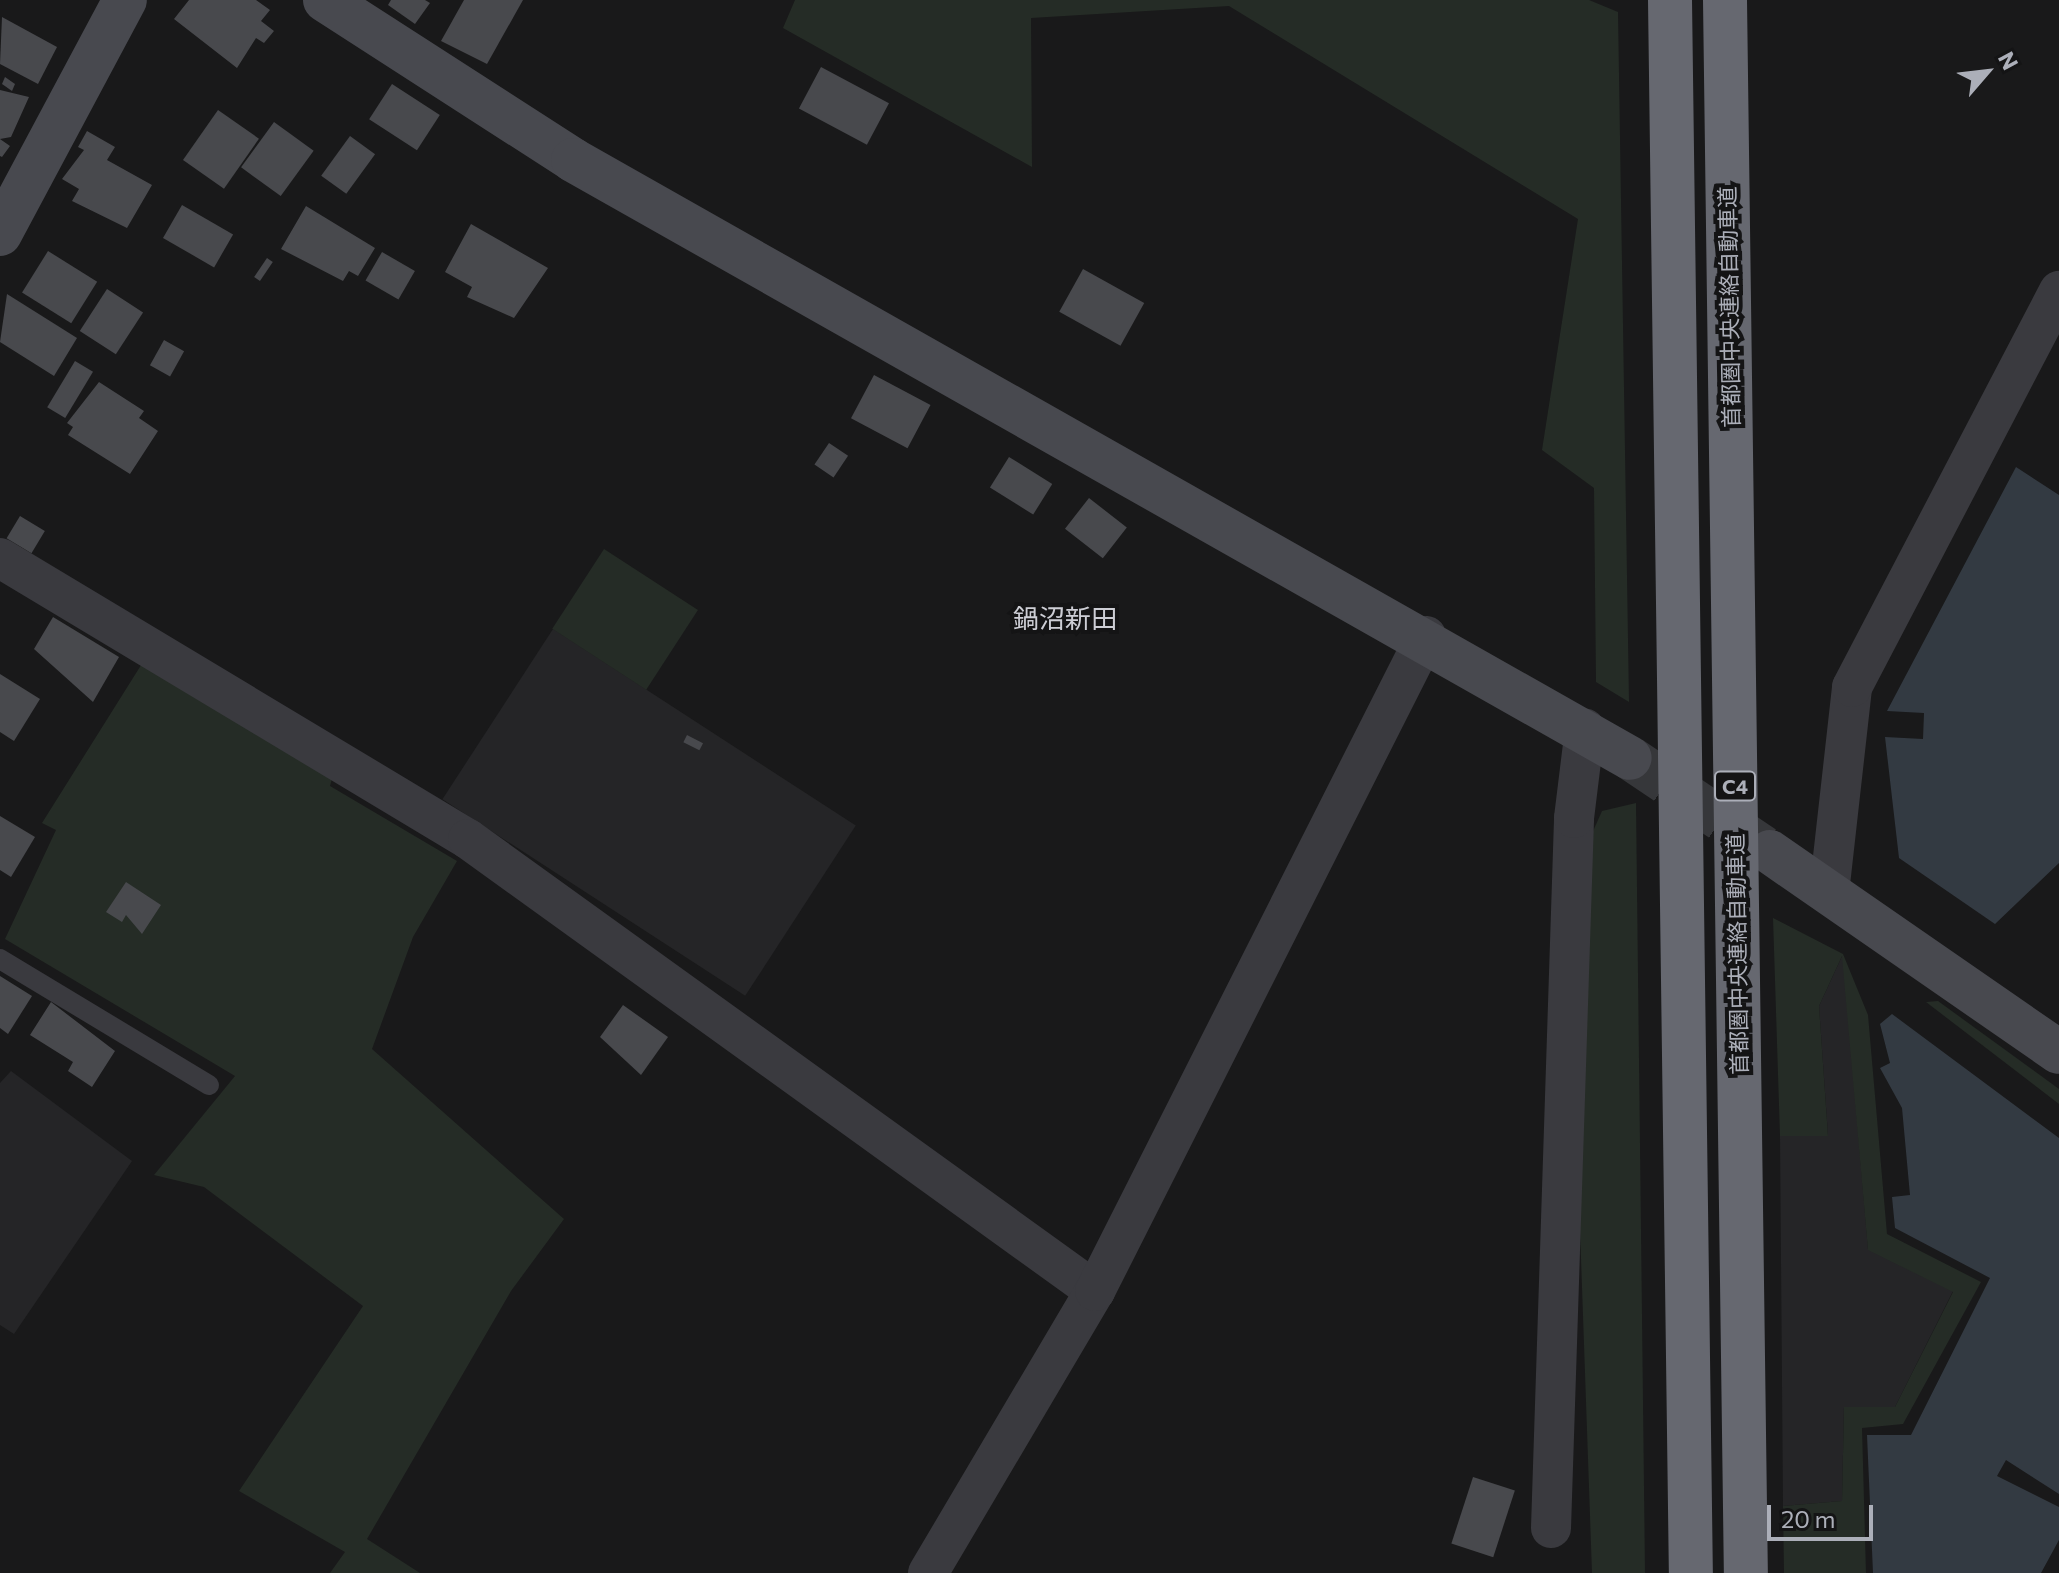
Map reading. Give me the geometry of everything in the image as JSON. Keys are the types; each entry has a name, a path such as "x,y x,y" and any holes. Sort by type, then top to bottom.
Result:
{"highway":[{"name":"C4","path":"1670,0 1691,1573"},
{"name":"首都圏中央連絡自動車道","path":"1725,0 1746,1573"}],"street":[{"path":"0,234 125,0"},
{"path":"325,0 573,160 1426,636 1630,758"},
{"path":"1829,893 1852,687 2059,291"},
{"path":"0,558 468,839 1095,1291"},
{"path":"928,1573 1095,1291 1426,636"},
{"path":"1551,1528 1555,1257 1565,1184 1574,818 1585,729"},
{"path":"1770,852 2059,1052"}],"lane":[{"path":"0,959 209,1085"}],"shaded area":[{"path":"795,0 1589,0 1618,12 1629,702 1596,682 1594,488 1542,450 1578,219 1229,6 1031,18 1032,167 783,28"},
{"path":"2016,467 2059,495 2059,863 1995,924 1899,858 1885,737 1923,739 1924,713 1887,711"},
{"path":"604,549 698,610 646,690 552,629"},
{"path":"553,629 856,826 745,996 442,799"},
{"path":"143,662 334,771 330,786 457,861 413,937 372,1049 564,1219 511,1291 367,1539 420,1573 330,1573 345,1552 239,1491 363,1306 204,1187 154,1175 235,1076 5,939 56,830 42,823"},
{"path":"1636,803 1645,1573 1592,1573 1580,1230 1590,838 1602,811"},
{"path":"1773,918 1843,954 1868,1015 1887,1234 1981,1282 1903,1424 1862,1428 1866,1573 1784,1573 1783,1506 1842,1501 1844,1407 1895,1407 1953,1292 1868,1250 1842,956 1819,1006 1828,1136 1780,1136"},
{"path":"1843,954 1868,1249 1953,1291 1895,1407 1844,1407 1842,1501 1783,1506 1780,1136 1828,1135 1819,1006"},
{"path":"1938,1001 2059,1089 2059,1104 1926,1002"},
{"path":"1892,1014 2059,1138 2059,1494 2006,1460 1997,1476 2059,1507 2059,1540 2041,1573 1873,1573 1867,1435 1911,1435 1990,1278 1895,1228 1892,1197 1910,1195 1902,1108 1880,1068 1890,1063 1880,1024"},
{"path":"11,1071 132,1161 14,1334 0,1325 0,1083"}],"building":[{"path":"189,0 256,0 270,10 261,21 274,31 264,43 256,38 237,68 174,19"},
{"path":"391,0 425,0 430,3 415,24 388,5"},
{"path":"464,0 523,0 487,64 441,41"},
{"path":"2,17 57,47 38,84 0,64"},
{"path":"821,67 889,103 867,145 799,108"},
{"path":"5,77 15,84 12,91 2,84"},
{"path":"392,84 440,115 417,150 369,119"},
{"path":"0,90 29,97 11,137 0,139"},
{"path":"218,110 259,139 224,189 183,160"},
{"path":"274,122 314,151 281,196 241,167"},
{"path":"87,131 115,147 107,160 152,185 127,228 72,201 79,189 62,179 84,150 78,147"},
{"path":"350,136 375,154 346,194 321,176"},
{"path":"0,139 10,146 2,157 0,156"},
{"path":"182,205 233,234 214,267 163,238"},
{"path":"306,206 375,248 358,276 349,271 343,281 281,249"},
{"path":"471,224 548,268 514,318 467,297 472,287 445,272"},
{"path":"48,251 97,282 71,323 22,293"},
{"path":"382,252 415,271 398,300 366,281"},
{"path":"267,258 273,262 260,281 254,277"},
{"path":"1083,269 1144,303 1120,346 1059,312"},
{"path":"107,289 143,312 116,354 80,331"},
{"path":"7,294 77,338 54,376 0,342"},
{"path":"164,340 184,351 170,377 150,365"},
{"path":"75,361 93,372 65,418 47,407"},
{"path":"874,375 931,405 908,448 851,418"},
{"path":"99,382 144,411 139,418 158,431 130,474 68,435 73,427 67,423"},
{"path":"829,443 848,456 834,477 814,465"},
{"path":"1009,457 1052,484 1033,515 990,488"},
{"path":"1089,498 1127,528 1103,558 1065,529"},
{"path":"20,516 45,531 31,553 7,538"},
{"path":"53,617 119,657 93,702 34,649"},
{"path":"0,674 40,699 14,741 0,732"},
{"path":"687,735 703,743 699,750 683,742"},
{"path":"0,816 35,837 11,877 0,870"},
{"path":"126,882 161,905 142,934 126,915 122,922 106,912"},
{"path":"0,976 32,996 8,1034 0,1028"},
{"path":"51,1002 115,1051 92,1087 68,1071 73,1062 30,1035"},
{"path":"623,1005 668,1037 641,1075 600,1037"},
{"path":"1473,1477 1515,1491 1493,1557 1451,1544"}],"tunnel":[{"path":"1630,758 1764,848"}],"district":[{"name":"鍋沼新田","path":"1065,618"}]}
